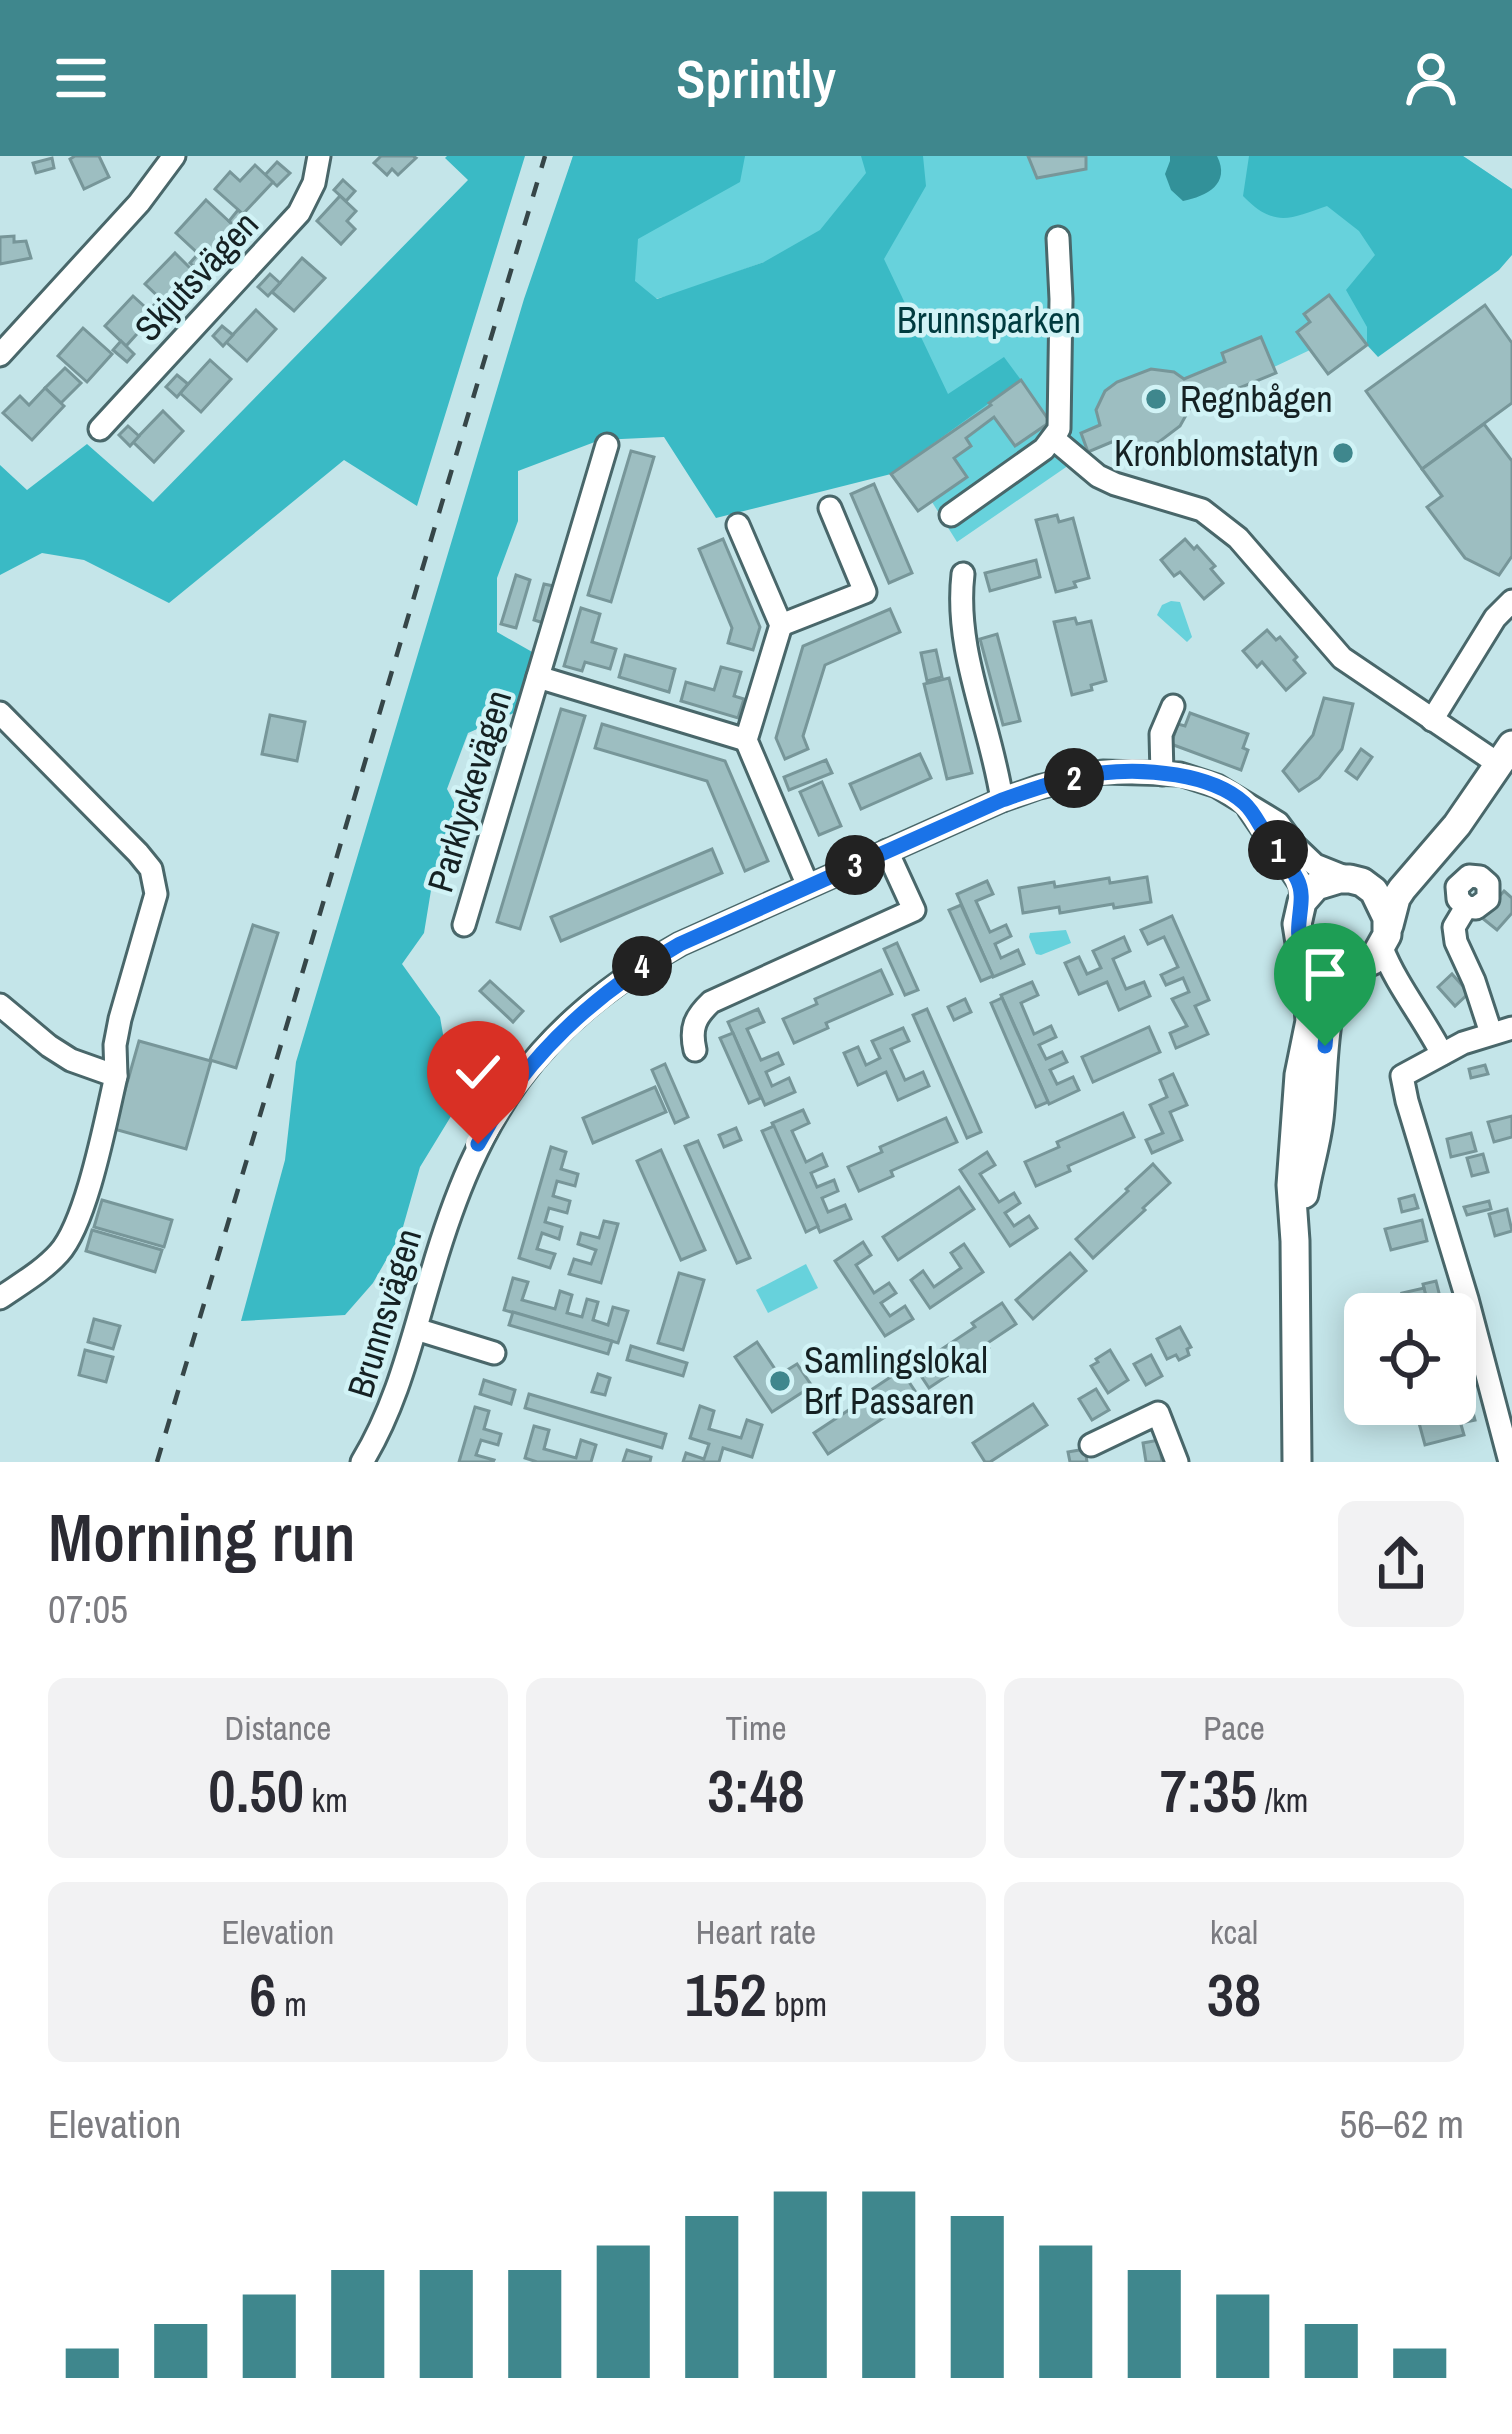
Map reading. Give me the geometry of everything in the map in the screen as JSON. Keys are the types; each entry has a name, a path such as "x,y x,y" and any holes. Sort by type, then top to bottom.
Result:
{"main road":[{"path":"1295,1241 1319,1116 1328,1014 1337,981 1373,960 1384,941 1396,898 1457,825 1506,755"},
{"path":"1297,1462 1292,1167 1310,1021 1297,924 1302,902 1316,886 1339,879 1387,876 1419,851 1442,841"},
{"path":"1356,881 1382,902 1387,919 1384,941"},
{"path":"1302,949 1316,963 1352,969"}],"street":[{"path":"0,355 124,219 174,156"},
{"name":"Skjutsvägen","path":"100,429 299,213 314,183 320,156"},
{"path":"951,515 1044,449 1059,430 1058,238"},
{"path":"1054,439 1098,476 1202,510 1238,538 1342,658 1432,720 1506,755"},
{"name":"Parklyckevägen","path":"464,925 608,445"},
{"path":"781,625 866,592 830,508"},
{"path":"738,525 781,625 746,740 808,886"},
{"path":"962,574 965,646 1002,800"},
{"path":"1432,720 1495,618 1512,601"},
{"name":"Parklyckevägen","path":"538,677 746,740"},
{"path":"1162,774 1161,734 1173,706"},
{"path":"0,713 138,853 154,876 154,905 115,1045 116,1076 96,1162 69,1240 39,1270 0,1298"},
{"name":"Brunnsvägen","path":"362,1462 403,1376 448,1217 488,1125 525,1070 572,1021 645,964 1002,800 1103,772 1180,775 1217,786 1278,823 1315,866 1356,881"},
{"path":"1246,804 1300,885 1302,902"},
{"path":"695,1050 693,1024 712,1002 914,910 887,851"},
{"path":"1466,907 1454,927 1456,942 1502,1031 1442,1054 1402,1076 1510,1462"},
{"path":"1384,941 1403,993 1442,1054"},
{"path":"1352,969 1403,993"},
{"path":"0,1005 71,1060 116,1076"},
{"path":"416,1329 494,1353"},
{"path":"1091,1445 1158,1413 1177,1462"}],"green space":[{"name":"Brunnsparken","path":"573,156 1463,156 1512,189 1367,345 1328,374 1310,350 1274,367 1276,373 1194,406 1179,427 1155,443 1130,447 1114,442 1088,452 957,542 932,502 918,511 891,474 764,262 679,293 592,315 562,192"},
{"path":"1171,601 1180,602 1192,637 1187,642 1157,615"},
{"path":"1066,930 1071,943 1036,954 1030,933"},
{"path":"806,1264 818,1288 768,1313 756,1290"}],"shaded area":[{"path":"447,156 525,156 417,506 344,460 169,603 84,560 42,553 0,575 0,465 27,490 87,444 153,502 468,180"},
{"path":"573,156 745,156 740,182 638,239 635,281 657,299 764,262 820,230 866,173 861,156 923,156 926,186 884,259 948,394 1004,357 1021,380 891,474 716,518 664,437 600,440 518,471 518,521 497,578 497,632 534,653 516,712 468,733 447,789 465,823 434,872 424,933 402,964 440,1017 456,1108 420,1167 401,1234 373,1283 345,1315 241,1321 285,1160 296,1062 524,299"},
{"path":"1170,156 1217,156 1219,181 1208,192 1183,201 1171,190 1165,174"},
{"path":"1249,156 1463,156 1512,189 1512,255 1499,270 1378,357 1367,345 1367,327 1346,290 1375,255 1359,231 1327,206 1283,218 1254,206 1243,196"}],"building":[{"path":"99,156 109,177 84,189 70,159"},
{"path":"381,156 416,158 398,175 392,169 387,175 374,163"},
{"path":"1028,156 1086,156 1086,169 1037,178"},
{"path":"52,158 54,168 36,173 33,163"},
{"path":"277,162 290,173 277,186 265,175"},
{"path":"255,165 273,182 243,214 215,189 230,172 240,181"},
{"path":"343,180 355,191 346,201 334,190"},
{"path":"340,196 356,211 347,221 355,229 341,244 317,221"},
{"path":"206,200 234,226 204,259 176,233"},
{"path":"238,210 252,223 242,233 229,221"},
{"path":"14,236 14,242 26,241 31,258 0,264 0,237"},
{"path":"175,253 193,271 164,302 145,284"},
{"path":"198,254 213,267 204,276 190,263"},
{"path":"302,258 325,278 294,311 272,292"},
{"path":"270,274 280,283 268,296 258,287"},
{"path":"1329,295 1367,345 1328,374 1297,332 1310,322 1304,314"},
{"path":"133,296 154,315 126,346 105,326"},
{"path":"160,299 173,311 165,319 152,307"},
{"path":"1485,305 1512,343 1512,403 1422,469 1366,391"},
{"path":"256,310 276,329 247,361 226,342"},
{"path":"222,326 233,335 223,346 213,336"},
{"path":"83,328 112,354 87,382 58,356"},
{"name":"Regnbågen","path":"1261,337 1276,373 1190,408 1180,426 1159,442 1141,447 1114,441 1088,452 1081,433 1100,425 1096,410 1105,391 1117,382 1151,369 1174,372 1184,379 1225,362 1222,353"},
{"path":"121,341 134,354 127,362 113,350"},
{"path":"210,360 231,379 201,412 180,393"},
{"path":"65,368 81,383 61,403 45,388"},
{"path":"177,375 188,384 177,397 166,387"},
{"path":"1021,380 1050,422 1015,446 994,417 966,438 971,446 954,458 967,477 918,511 891,474"},
{"path":"45,388 64,406 32,440 3,413 20,396 29,405"},
{"path":"163,411 183,431 154,462 133,442"},
{"path":"1484,424 1512,461 1512,556 1499,575 1465,558 1427,507 1442,496 1422,469"},
{"path":"128,426 139,436 130,446 119,435"},
{"path":"631,451 654,457 611,602 588,595"},
{"path":"874,484 912,573 889,583 851,494"},
{"path":"1057,515 1059,522 1073,518 1089,578 1056,592 1036,520"},
{"path":"723,539 760,627 753,650 728,643 732,628 699,549"},
{"path":"1185,539 1215,566 1211,569 1223,583 1204,599 1180,572 1174,576 1161,560"},
{"path":"1036,560 1040,577 990,591 985,573"},
{"path":"516,575 530,580 516,628 501,624"},
{"path":"544,584 558,587 547,624 534,620"},
{"path":"581,608 600,614 592,642 616,649 610,669 585,662 582,671 564,666"},
{"path":"890,609 900,632 825,665 803,736 808,749 785,759 776,738 803,646"},
{"path":"1075,618 1077,624 1091,621 1106,681 1072,695 1054,622"},
{"path":"1267,630 1276,640 1280,637 1305,673 1286,690 1262,662 1257,667 1243,651"},
{"path":"997,634 1020,721 1003,725 980,639"},
{"path":"936,650 942,677 927,681 921,653"},
{"path":"625,655 675,669 669,692 619,677"},
{"path":"721,667 741,672 734,696 744,699 738,718 681,701 686,682 714,690"},
{"path":"949,678 972,773 947,779 924,684"},
{"path":"1324,698 1353,704 1342,749 1319,778 1299,791 1283,771 1313,735"},
{"path":"561,709 585,716 520,929 497,922"},
{"path":"1190,713 1248,734 1241,770 1171,744 1178,724 1185,726"},
{"path":"270,715 305,722 297,761 262,754"},
{"path":"602,724 725,761 768,861 745,871 707,781 595,748"},
{"path":"1361,749 1372,757 1357,779 1346,771"},
{"path":"920,754 931,778 861,809 850,784"},
{"path":"826,760 832,773 789,790 784,777"},
{"path":"822,782 841,826 819,835 800,792"},
{"path":"712,849 722,873 561,941 551,917"},
{"path":"1147,877 1151,902 1023,913 1019,888"},
{"path":"987,881 993,894 976,901 990,932 1006,925 1011,936 995,944 1001,958 1018,950 1024,964 993,977 957,894"},
{"path":"1504,891 1512,898 1512,913 1497,930 1481,917"},
{"path":"961,905 993,976 981,981 949,910"},
{"path":"1172,916 1209,1000 1195,1006 1208,1034 1176,1048 1170,1033 1187,1026 1172,999 1189,992 1183,978 1166,985 1161,975 1178,967 1164,937 1148,944 1141,930"},
{"path":"253,925 278,933 236,1068 210,1060"},
{"path":"1124,937 1130,951 1113,959 1126,989 1144,982 1150,996 1119,1010 1107,982 1079,994 1065,963 1079,957 1087,974 1101,968 1093,951"},
{"path":"897,943 918,990 905,995 884,949"},
{"path":"881,970 892,994 794,1043 783,1019"},
{"path":"1452,974 1469,993 1455,1006 1438,987"},
{"path":"490,981 523,1011 513,1022 480,991"},
{"path":"1032,982 1038,995 1021,1003 1034,1034 1051,1026 1056,1037 1039,1045 1046,1059 1062,1052 1067,1062 1050,1070 1057,1084 1073,1077 1079,1090 1049,1104 1001,995"},
{"path":"1002,998 1048,1102 1036,1107 991,1003"},
{"path":"965,999 971,1012 954,1020 948,1007"},
{"path":"758,1009 764,1022 747,1029 761,1060 778,1053 783,1064 766,1072 772,1086 789,1078 795,1092 765,1105 728,1022"},
{"path":"927,1009 981,1132 967,1138 913,1015"},
{"path":"1149,1027 1160,1052 1093,1082 1082,1057"},
{"path":"903,1028 909,1041 891,1049 905,1080 923,1072 929,1086 898,1100 886,1072 858,1085 844,1053 858,1047 866,1065 880,1058 872,1041"},
{"path":"733,1033 761,1098 749,1103 720,1038"},
{"path":"139,1041 211,1061 186,1149 114,1129"},
{"path":"665,1064 688,1117 675,1123 652,1070"},
{"path":"1485,1065 1488,1074 1471,1078 1469,1069"},
{"path":"1173,1074 1187,1105 1170,1112 1182,1140 1152,1153 1146,1140 1163,1133 1150,1105 1167,1097 1160,1080"},
{"path":"655,1087 666,1112 593,1143 583,1118"},
{"path":"803,1110 809,1123 792,1131 806,1162 822,1154 827,1166 811,1173 817,1187 834,1180 838,1191 822,1198 828,1212 845,1205 851,1219 820,1232 772,1123"},
{"path":"1123,1113 1134,1137 1036,1186 1025,1162"},
{"path":"1512,1116 1512,1137 1494,1142 1488,1122"},
{"path":"946,1118 957,1142 859,1191 848,1167"},
{"path":"774,1126 818,1226 806,1232 762,1131"},
{"path":"736,1128 741,1140 724,1147 719,1135"},
{"path":"1471,1133 1476,1151 1451,1157 1447,1139"},
{"path":"698,1141 750,1258 737,1263 685,1146"},
{"path":"551,1147 566,1152 561,1169 578,1174 575,1186 557,1181 553,1196 570,1201 567,1213 549,1208 545,1222 562,1227 559,1239 542,1233 537,1249 555,1254 550,1268 519,1258"},
{"path":"661,1150 705,1250 681,1260 637,1161"},
{"path":"987,1152 995,1165 980,1174 999,1202 1014,1193 1020,1203 1005,1213 1014,1226 1029,1216 1037,1228 1010,1246 960,1170"},
{"path":"1483,1154 1488,1172 1472,1176 1467,1158"},
{"path":"1153,1164 1170,1183 1093,1258 1076,1239"},
{"path":"959,1187 974,1209 898,1260 883,1237"},
{"path":"1414,1195 1418,1208 1402,1212 1399,1199"},
{"path":"102,1200 172,1220 164,1247 94,1227"},
{"path":"1489,1201 1491,1209 1467,1215 1464,1207"},
{"path":"1507,1209 1512,1231 1495,1236 1489,1214"},
{"path":"1422,1220 1427,1241 1391,1250 1385,1229"},
{"path":"604,1221 618,1224 601,1283 569,1274 574,1259 591,1264 596,1250 578,1244 581,1233 599,1238"},
{"path":"92,1230 162,1250 155,1272 86,1251"},
{"path":"863,1242 871,1255 856,1265 874,1293 889,1283 896,1293 881,1303 890,1316 905,1306 913,1319 885,1336 835,1261"},
{"path":"964,1244 983,1272 930,1308 911,1280 923,1271 934,1287 961,1268 951,1253"},
{"path":"1070,1253 1086,1271 1033,1319 1016,1300"},
{"path":"679,1273 704,1280 683,1350 658,1343"},
{"path":"513,1278 528,1282 522,1300 555,1309 560,1291 572,1295 567,1313 582,1317 587,1299 598,1302 593,1320 608,1325 613,1307 628,1311 618,1343 504,1310"},
{"path":"1436,1281 1439,1293 1425,1293 1423,1284"},
{"path":"1002,1303 1016,1324 929,1388 915,1367"},
{"path":"513,1312 612,1341 608,1354 509,1325"},
{"path":"94,1319 120,1326 113,1349 88,1342"},
{"path":"1180,1327 1191,1347 1189,1355 1167,1359 1157,1339"},
{"name":"Samlingslokal Brf Passaren","path":"757,1342 779,1375 797,1364 812,1386 772,1412 735,1357"},
{"path":"631,1346 687,1363 683,1376 627,1360"},
{"path":"85,1350 113,1357 106,1382 79,1375"},
{"path":"1110,1350 1128,1380 1108,1393 1091,1366"},
{"path":"1151,1355 1162,1376 1146,1385 1134,1364"},
{"path":"901,1370 915,1391 885,1410 888,1415 828,1454 814,1433"},
{"path":"598,1374 610,1378 605,1395 592,1392"},
{"path":"484,1380 515,1390 511,1404 480,1394"},
{"path":"1096,1389 1109,1410 1092,1420 1079,1399"},
{"path":"529,1394 666,1434 662,1448 525,1408"},
{"path":"1033,1404 1047,1425 985,1462 973,1443"},
{"path":"700,1406 714,1411 709,1429 741,1438 747,1420 762,1425 752,1457 723,1448 719,1462 683,1462 686,1453 704,1459 709,1444 690,1438"},
{"path":"475,1407 489,1411 484,1429 501,1434 498,1445 481,1440 476,1455 493,1462 459,1462"},
{"path":"1420,1425 1461,1425 1464,1435 1425,1445"},
{"path":"534,1426 549,1430 544,1449 576,1458 581,1440 596,1445 591,1462 525,1458"},
{"path":"1159,1440 1162,1462 1146,1462 1143,1443"},
{"path":"1085,1449 1087,1462 1070,1462 1068,1452"},
{"path":"627,1450 651,1457 650,1462 623,1462"}],"railway":[{"path":"157,1462 545,156"}],"place":[{"name":"Regnbågen","path":"1156,399"},
{"name":"Kronblomstatyn","path":"1343,453"},
{"name":"Samlingslokal Brf Passaren","path":"780,1381"}],"route":[{"path":"478,1144 513,1086 558,1034 645,964 1002,800 1103,772 1180,775 1217,786 1246,804 1300,885 1297,924 1302,949 1316,963 1344,970 1328,1014 1325,1046"}]}
